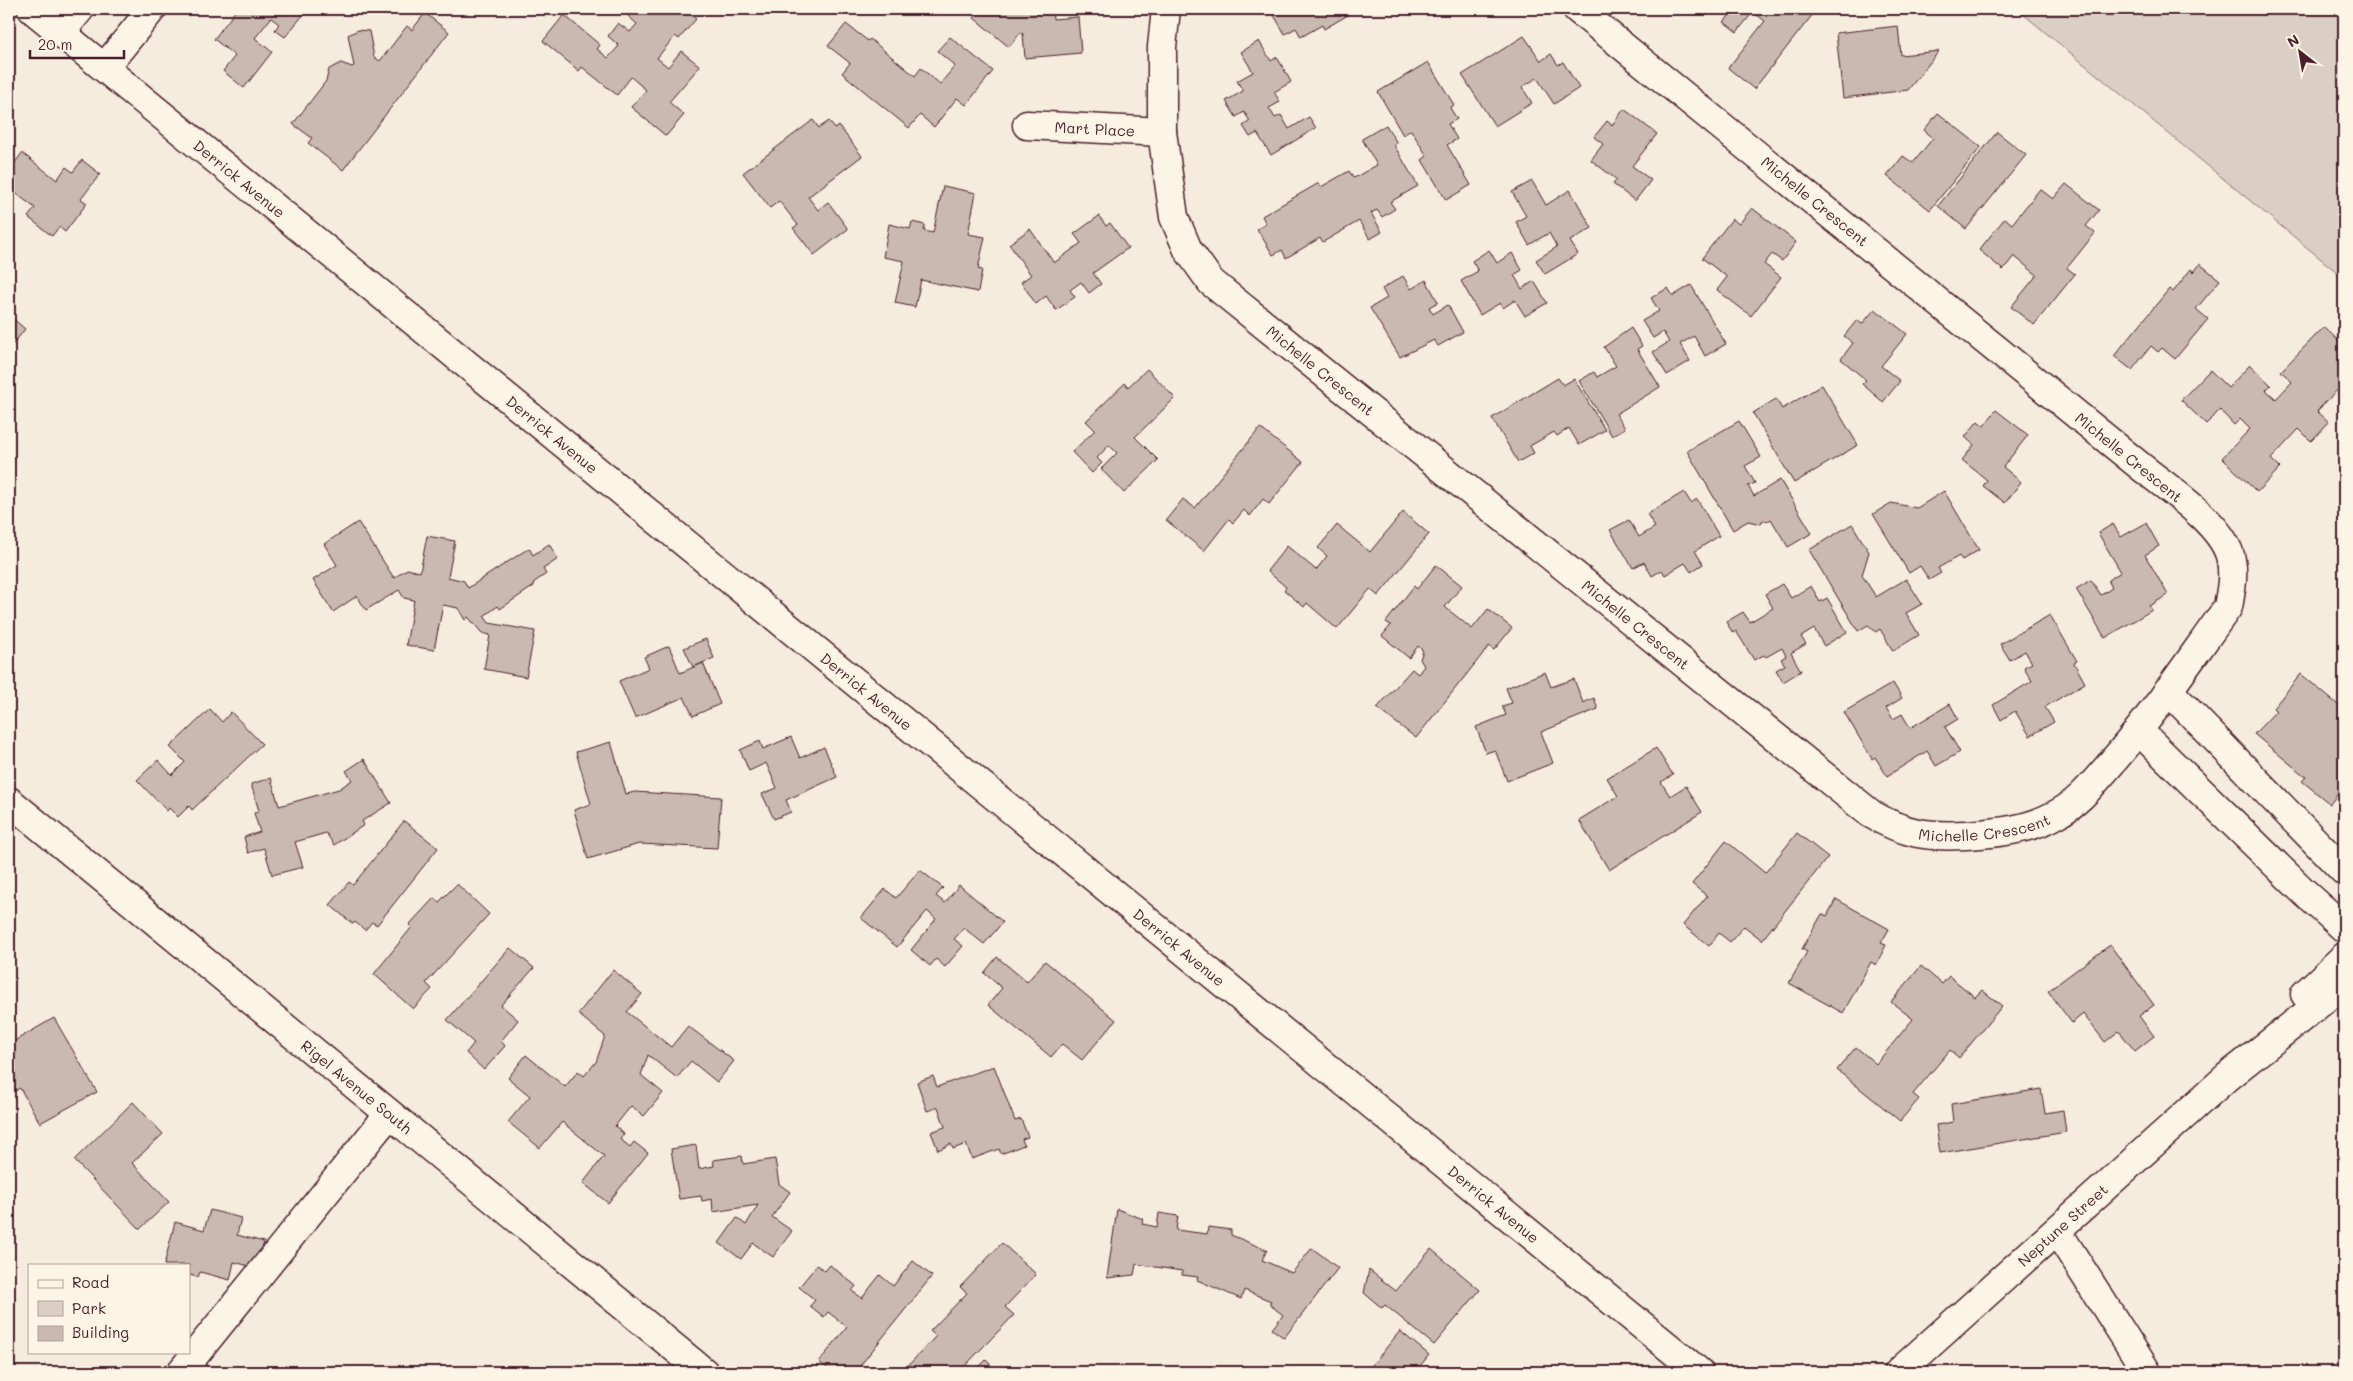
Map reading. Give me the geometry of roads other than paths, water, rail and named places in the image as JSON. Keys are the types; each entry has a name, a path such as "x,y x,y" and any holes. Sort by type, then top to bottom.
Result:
{"street":[{"name":"Derrick Avenue","path":"32,9 1699,1372"},
{"path":"61,32 80,9"},
{"path":"105,67 152,9"},
{"name":"Michelle Crescent","path":"1166,9 1162,23 1162,132 1174,217 1188,250 1211,282 1872,814 1891,825 1917,834 1993,834 2034,825 2058,814 2082,797 2139,731 2228,606 2233,582 2231,559 2223,542 2208,522 1577,9"},
{"name":"Mart Place","path":"1027,125 1162,132"},
{"path":"2168,690 2344,871"},
{"path":"2139,731 2304,892 2344,928"},
{"name":"Rigel Avenue South","path":"9,801 704,1372"},
{"name":"Neptune Street","path":"2227,1077 2293,1006 2344,957"},
{"name":"Neptune Street","path":"1899,1372 2227,1077 2344,984"},
{"path":"180,1372 389,1114"},
{"path":"2057,1230 2146,1372"}]}
